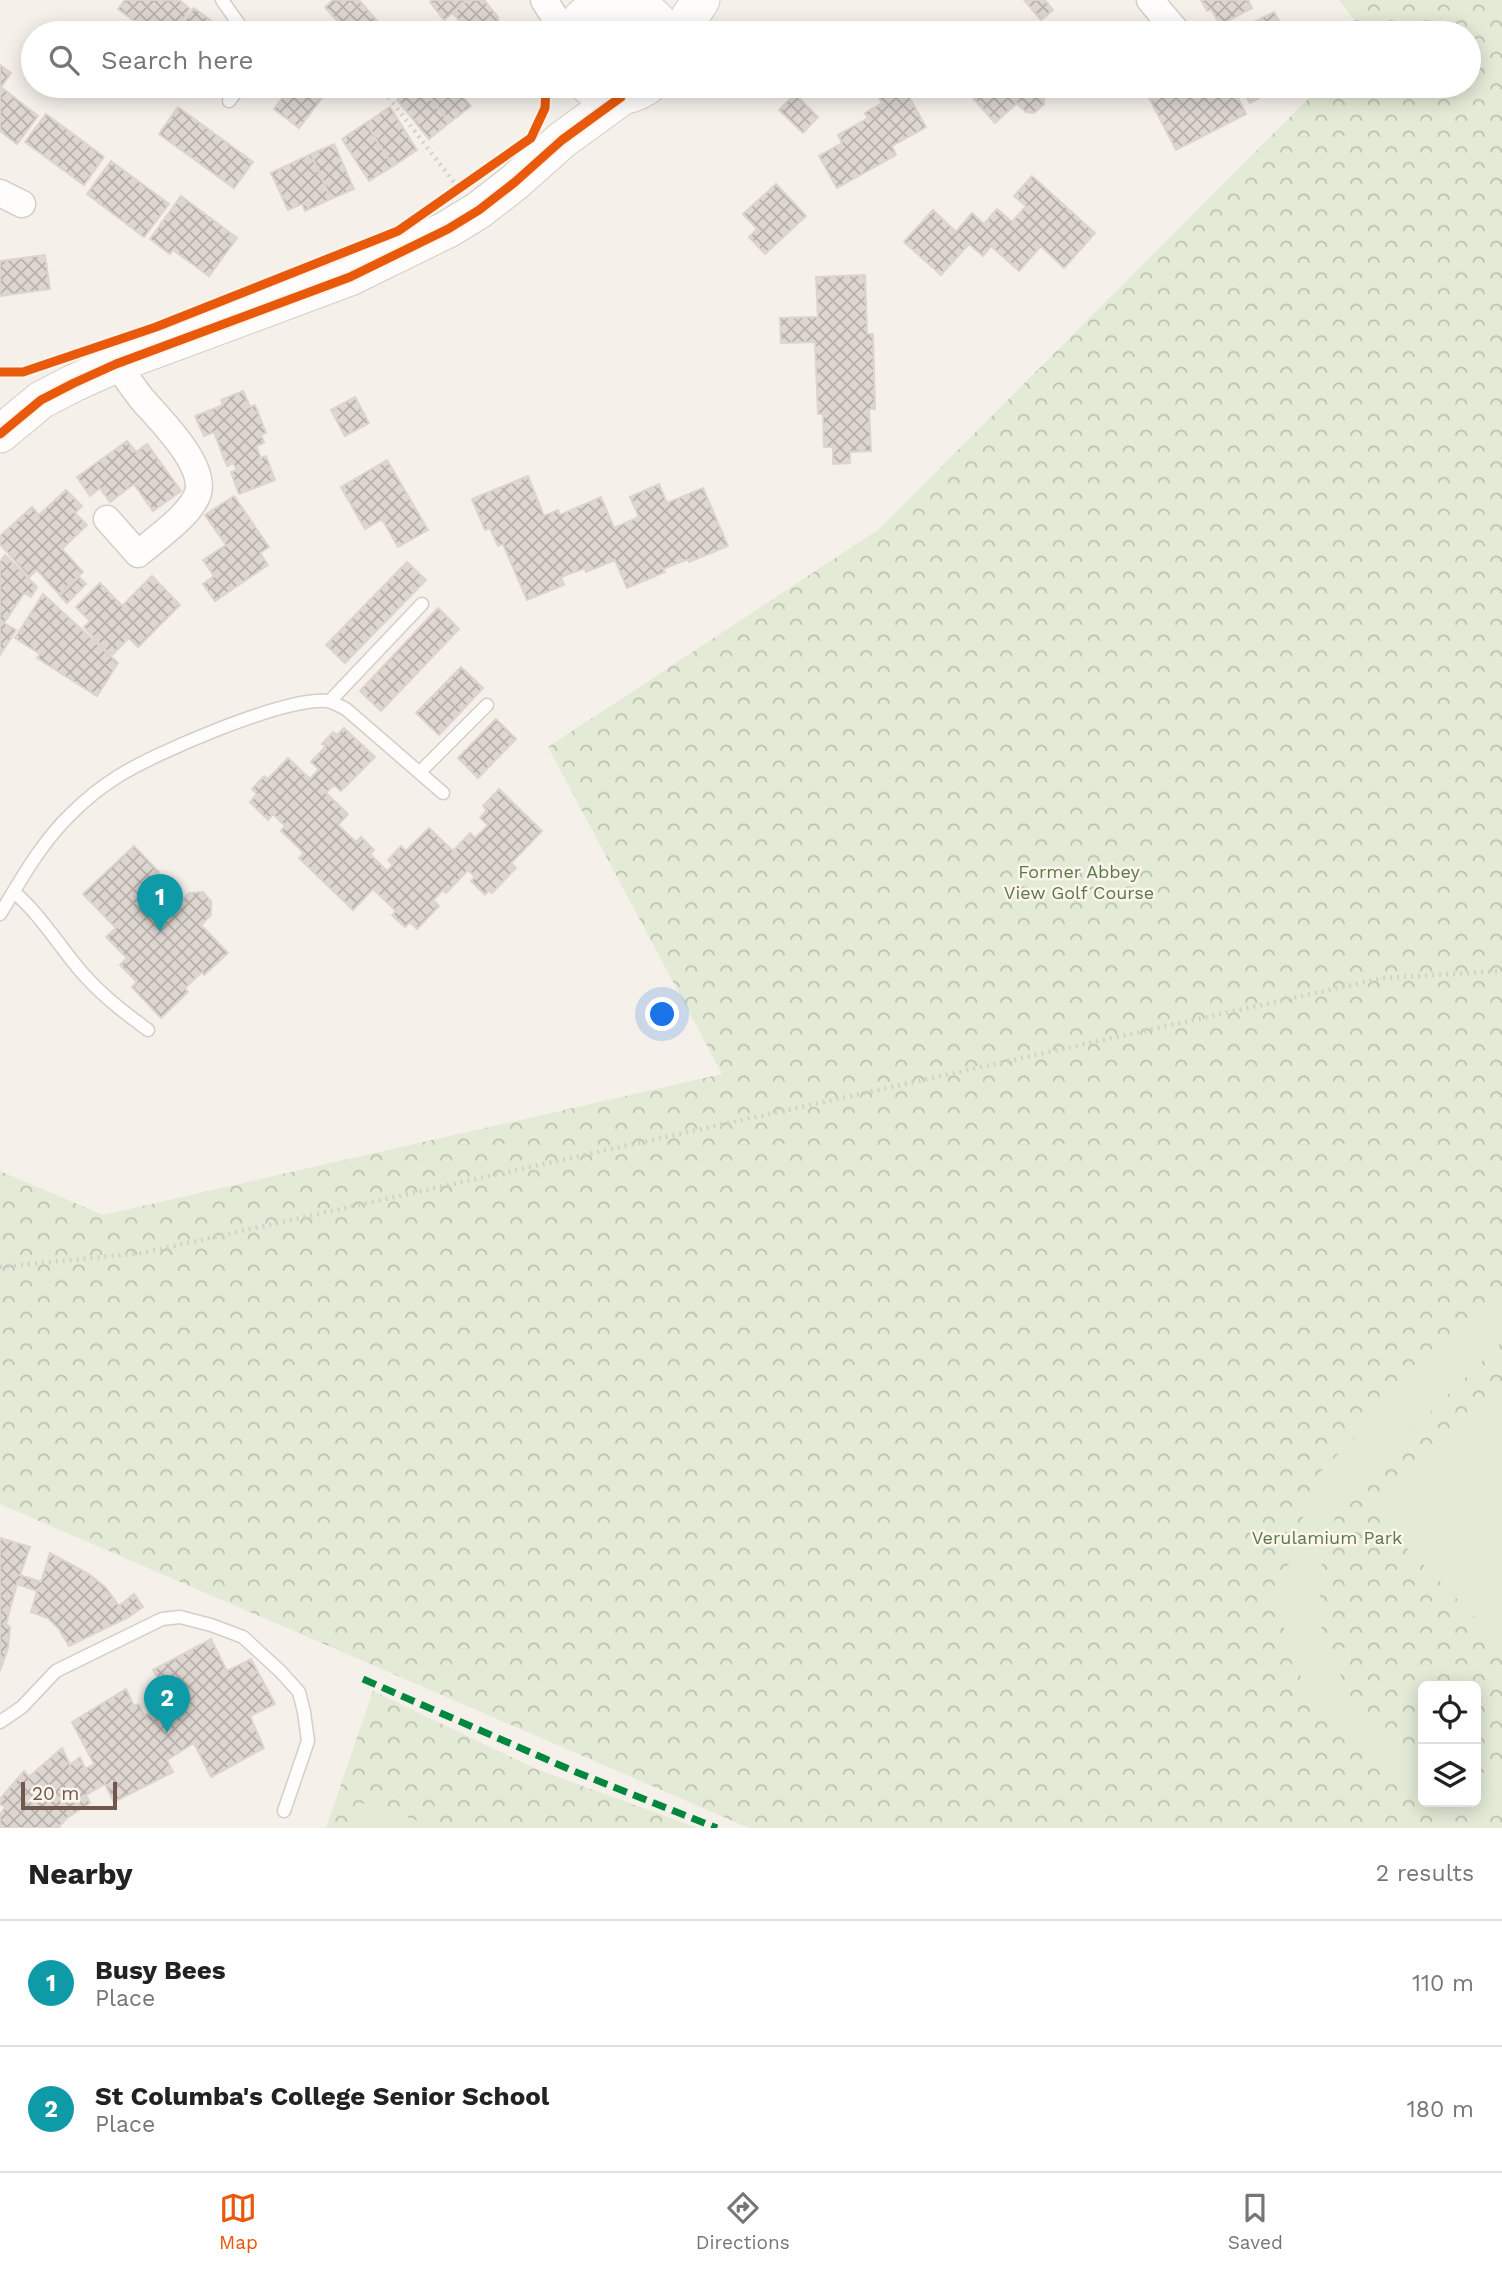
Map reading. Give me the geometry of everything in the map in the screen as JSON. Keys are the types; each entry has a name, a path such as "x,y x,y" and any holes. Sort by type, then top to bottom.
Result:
{"street":[{"path":"544,0 557,21"},
{"path":"687,21 701,0"},
{"path":"1150,0 1168,21"},
{"path":"580,21 583,16 626,2 651,13 658,21"},
{"path":"562,140 573,98"},
{"path":"0,434 41,400 116,364 350,277 390,259 479,210 515,182 610,98"},
{"path":"107,519 138,554 181,516 197,494 199,479 168,425 142,398 116,364"}],"lane":[{"path":"222,0 237,21"},
{"path":"330,701 422,604"},
{"path":"0,914 40,847 72,812 117,777 181,745 284,706 330,701 346,709 443,793"},
{"path":"420,772 487,705"},
{"path":"14,891 31,906 84,974 116,1007 148,1030"},
{"path":"0,1722 22,1707 56,1671 162,1619 180,1617 211,1625 243,1637 299,1692 308,1741 284,1811"}],"path":[{"path":"389,98 459,189"},
{"path":"449,196 469,182"},
{"path":"0,1267 142,1253 1383,978 1502,971"}],"green space":[{"name":"Former Abbey View Golf Course","path":"1339,0 1502,0 1502,1828 749,1828 0,1504 0,1171 103,1215 722,1074 548,747 878,530 1309,98 1481,98 1481,21 1355,21"},
{"name":"Verulamium Park","path":"1502,1290 1502,1342 1340,1500 1321,1567 1322,1635 1354,1705 1373,1726 1404,1750 1418,1755 1418,1793 1342,1738 1300,1675 1276,1605 1316,1476"},
{"path":"1502,1382 1502,1645 1371,1511"},
{"path":"373,1691 536,1769 698,1828 326,1828"},
{"path":"1481,1772 1502,1774 1502,1813 1471,1807 1481,1807"},
{"path":"359,1802 441,1828 350,1828"}],"building":[{"path":"125,0 179,0 190,9 182,21 134,21 118,9"},
{"path":"333,0 359,0 377,21 337,21 325,7"},
{"path":"467,0 444,20 430,2"},
{"path":"467,0 484,0 498,17 498,21 459,21 453,13"},
{"path":"1024,0 1045,0 1053,10 1041,20"},
{"path":"1201,0 1248,0 1252,8 1228,21 1218,21 1211,9 1207,11"},
{"path":"194,8 212,21 185,21"},
{"path":"1274,12 1279,21 1256,21"},
{"path":"0,65 11,73 1,87 38,116 17,144 0,131"},
{"path":"282,98 322,98 299,128 274,109"},
{"path":"430,98 450,122 429,139 397,100"},
{"path":"430,98 464,98 471,106 450,122"},
{"path":"791,98 799,98 818,117 803,133 779,110"},
{"path":"879,98 910,98 926,127 892,146 896,155 837,188 819,156 842,143 838,135 868,118 865,113 882,103"},
{"path":"973,98 1044,98 1044,104 1034,113 1026,112 1017,103 995,123"},
{"path":"1149,98 1238,98 1246,114 1176,150"},
{"path":"178,107 253,162 234,188 159,134"},
{"path":"390,107 417,150 393,166 366,123"},
{"path":"46,114 104,157 84,185 25,142"},
{"path":"366,123 393,166 369,181 342,139"},
{"path":"334,144 354,189 331,199 311,154"},
{"path":"311,154 331,199 305,211 302,204 288,210 271,173"},
{"path":"111,161 169,204 144,237 87,194"},
{"path":"1032,176 1095,233 1064,268 1041,246 1019,271 991,246 983,256 969,244 941,275 904,242 933,210 956,232 972,213 984,224 997,209 1012,222 1026,206 1014,196"},
{"path":"776,184 806,216 765,254 749,237 757,229 743,214"},
{"path":"181,196 237,238 209,276 173,250 170,254 150,239"},
{"path":"45,255 50,289 0,296 0,261"},
{"path":"865,275 867,334 873,334 875,409 869,409 871,451 850,452 850,463 833,464 833,447 824,447 823,414 818,414 815,342 781,343 780,318 818,317 816,277"},
{"path":"243,391 250,407 255,405 266,433 261,434 264,443 256,446 261,458 266,456 275,480 239,494 231,472 237,470 233,463 227,466 214,432 204,436 195,416 223,405 221,400"},
{"path":"355,397 369,423 345,436 331,410"},
{"path":"127,441 136,452 147,444 181,491 153,511 134,484 110,502 100,488 90,496 77,477"},
{"path":"387,460 428,530 398,547 382,519 365,529 341,487"},
{"path":"528,476 544,516 558,510 560,515 601,497 614,528 639,517 630,497 659,484 667,503 703,488 728,546 663,569 665,572 627,588 615,560 586,572 585,568 561,577 564,585 527,600 503,544 498,546 490,528 485,530 472,499"},
{"path":"66,490 82,506 75,513 87,525 62,549 83,572 59,594 37,570 29,577 0,544 0,536 32,507 39,515"},
{"path":"234,496 269,547 260,553 268,565 215,601 203,584 214,576 203,560 226,545 205,515"},
{"path":"5,555 37,587 31,597 24,593 4,623 16,630 0,655 0,562"},
{"path":"407,562 426,580 345,663 326,645"},
{"path":"152,576 180,605 138,647 129,638 111,656 84,627 90,621 76,607 100,583 122,606"},
{"path":"79,577 86,584 67,603 60,596"},
{"path":"43,594 118,663 97,696 37,658 40,654 15,638"},
{"path":"438,608 459,629 381,711 360,691"},
{"path":"461,667 483,688 439,735 416,713"},
{"path":"496,719 516,739 478,778 458,758"},
{"path":"344,728 375,757 341,791 334,785 326,793 348,814 338,825 356,842 361,837 374,850 370,854 387,871 393,865 388,860 401,846 406,851 429,828 453,851 470,833 475,838 488,825 480,818 487,810 483,806 499,789 542,831 511,863 516,868 492,893 489,890 485,895 471,881 475,877 468,870 446,893 443,890 433,900 439,906 417,929 410,922 405,927 392,915 396,911 373,889 353,910 299,858 304,853 281,831 285,826 273,814 268,820 250,802 257,794 252,789 264,776 268,779 288,758 310,779 319,769 311,762 326,746 322,744 333,732 337,735"},
{"path":"134,846 159,872 152,879 177,905 189,893 203,892 211,901 211,915 201,925 228,953 185,988 188,992 161,1018 132,987 137,982 120,965 127,958 106,937 116,928 83,894"},
{"path":"0,1538 30,1547 20,1575 41,1582 50,1553 89,1574 106,1588 119,1606 134,1594 143,1607 127,1618 69,1646 59,1629 48,1618 31,1612 37,1591 17,1584 6,1624 10,1627 8,1648 0,1671"},
{"path":"211,1639 227,1671 251,1659 275,1704 250,1716 264,1748 211,1777 194,1743 167,1760 173,1772 114,1802 105,1784 86,1795 90,1803 67,1818 58,1828 0,1828 0,1815 5,1807 0,1804 0,1799 24,1771 29,1777 62,1748 70,1765 80,1757 85,1769 94,1764 72,1722 126,1689 134,1706 139,1704 144,1716 171,1702 153,1670"}],"marked path":[{"path":"363,1679 571,1770 717,1828"}],"cycle path":[{"path":"0,372 23,372 156,327 398,231 531,138 545,108 545,98"},
{"path":"0,434 41,400 74,383 116,364 350,277 448,229 479,210 562,140 620,98"}],"place":[{"name":"Busy Bees","path":"160,932"},
{"name":"St Columba's College Senior School","path":"167,1733"}]}
